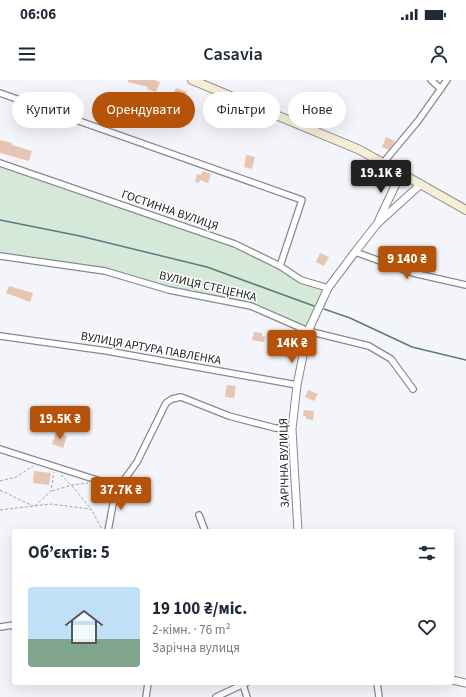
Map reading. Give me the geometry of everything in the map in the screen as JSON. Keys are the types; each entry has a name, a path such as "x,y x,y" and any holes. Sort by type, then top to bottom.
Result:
{"main road":[{"path":"192,80 360,150 466,210"}],"street":[{"path":"431,80 441,89"},
{"path":"383,163 403,140 447,80"},
{"path":"0,93 302,200 280,266"},
{"name":"ГОСТИННА ВУЛИЦЯ","path":"0,163 235,244 280,266 301,280 328,288"},
{"name":"ЗАРІЧНА ВУЛИЦЯ","path":"377,224 401,173"},
{"name":"ЗАРІЧНА ВУЛИЦЯ","path":"298,529 292,429 297,385 308,331 328,288 355,252 377,224 421,184"},
{"path":"355,252 413,273 466,285"},
{"name":"ВУЛИЦЯ СТЕЦЕНКА","path":"0,256 105,271 169,290 251,306 308,331 369,346 391,359 413,389"},
{"name":"ВУЛИЦЯ АРТУРА ПАВЛЕНКА","path":"0,336 107,350 297,385"},
{"path":"108,529 109,521 119,487 137,462 166,403 172,399 181,397 229,416 276,428 292,429"},
{"path":"0,449 119,487"},
{"path":"199,515 204,529"},
{"path":"0,627 12,625"},
{"path":"454,680 466,683"},
{"path":"146,697 148,685"},
{"path":"216,697 242,685"},
{"path":"244,685 247,697"},
{"path":"377,685 379,697"}],"path":[{"path":"0,481 16,476 40,461"},
{"path":"48,464 55,470 51,491"},
{"path":"60,475 72,485 91,509 103,529"},
{"path":"34,507 51,491 72,485 91,483"},
{"path":"0,490 34,507"},
{"path":"0,510 50,504 91,509"}],"green space":[{"path":"0,167 235,244 326,293 308,331 251,306 169,290 105,271 0,256"}],"building":[{"path":"128,80 154,80 160,82 156,92 147,89 148,87 128,82"},
{"path":"176,88 187,92 174,92"},
{"path":"386,137 395,141 389,150 382,147"},
{"path":"0,140 32,151 29,161 0,153"},
{"path":"246,155 255,157 252,169 244,167"},
{"path":"202,171 211,174 208,183 200,180 199,183 195,182 197,174 201,175"},
{"path":"320,253 329,257 324,266 316,262"},
{"path":"9,286 33,293 30,302 6,293"},
{"path":"254,332 262,333 262,336 265,337 264,342 252,340"},
{"path":"280,344 294,347 291,358 278,355"},
{"path":"227,385 236,386 234,398 225,397"},
{"path":"308,390 318,394 314,401 305,397"},
{"path":"304,410 314,411 313,420 306,419 306,416 303,416"},
{"path":"56,432 67,436 63,448 52,444"},
{"path":"34,471 51,473 49,485 33,483"}],"waterway":[{"path":"0,220 80,236 207,267 314,306"},
{"path":"324,309 350,318 412,347 466,360"}]}
